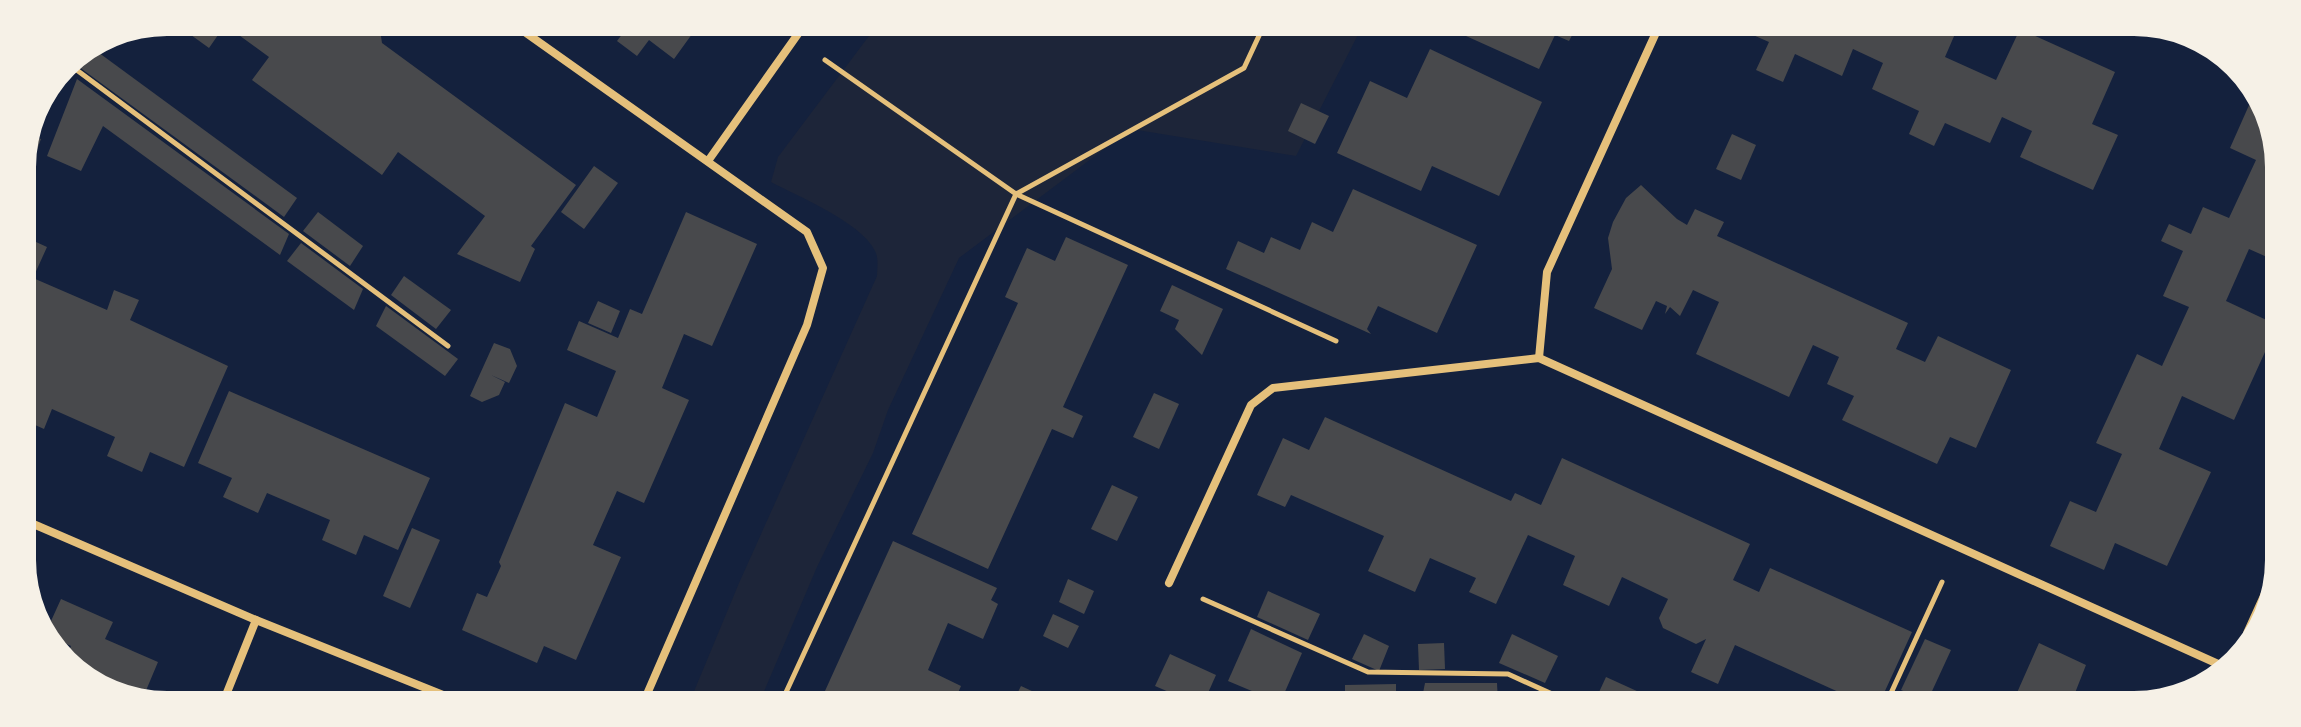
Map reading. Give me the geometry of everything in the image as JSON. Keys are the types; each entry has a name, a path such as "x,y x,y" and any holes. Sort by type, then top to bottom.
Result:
{"street":[{"path":"530,36 807,232 823,268 807,325 648,691"},
{"path":"708,161 796,36"},
{"path":"1539,358 1547,272 1654,36"},
{"path":"1169,583 1251,405 1273,388 1539,358 2215,663"},
{"path":"36,525 256,620 433,691"},
{"path":"228,691 256,620"}],"path":[{"path":"787,691 1016,194 1244,68 1259,36"},
{"path":"794,39 1016,194 1406,373"},
{"path":"78,71 448,346"},
{"path":"1892,691 1958,548"},
{"path":"1169,583 1368,672 1508,674 1546,691"}],"shaded area":[{"path":"869,36 1357,36 1296,156 1131,129 959,258 888,410 873,453 817,567 764,691 694,691 739,583 877,276 876,254 868,240 857,230 828,211 771,182 778,157"}],"building":[{"path":"192,36 217,36 209,48"},
{"path":"240,36 381,36 382,43 576,185 531,246 535,249 520,282 457,254 485,216 398,152 382,175 252,80 269,57"},
{"path":"621,36 691,36 674,59 649,40 637,56 617,41"},
{"path":"1466,36 1555,36 1539,69"},
{"path":"1755,36 1954,36 1945,57 1996,80 2017,36 2035,36 2115,72 2092,124 2118,135 2093,190 2020,157 2032,131 2002,117 1990,143 1945,123 1934,146 1909,134 1919,111 1872,89 1883,63 1853,49 1842,76 1795,54 1783,82 1756,70 1769,42"},
{"path":"1430,49 1542,102 1499,196 1432,166 1421,191 1337,153 1370,81 1407,98"},
{"path":"101,54 297,198 284,217 81,68"},
{"path":"77,79 289,234 280,255 103,126 81,171 47,156"},
{"path":"1301,103 1329,116 1315,144 1288,131"},
{"path":"2249,106 2262,141 2265,167 2265,256 2249,249 2226,301 2265,319 2265,352 2234,420 2182,396 2159,449 2211,472 2167,566 2115,543 2104,570 2050,546 2070,501 2096,512 2122,454 2096,443 2137,354 2162,366 2189,307 2163,296 2183,251 2161,241 2169,224 2191,234 2203,207 2229,218 2256,160 2230,148"},
{"path":"1732,134 1756,145 1741,180 1716,169"},
{"path":"594,166 618,183 584,229 561,212"},
{"path":"1641,185 1687,225 1695,209 1724,222 1717,236 1908,323 1896,349 1925,362 1938,336 2011,370 1976,448 1950,437 1937,464 1842,420 1854,396 1827,384 1839,357 1813,345 1789,397 1696,354 1719,302 1693,290 1680,316 1670,307 1665,314 1667,306 1656,301 1642,330 1594,308 1612,269 1608,238 1613,222 1626,198"},
{"path":"1353,189 1477,245 1437,333 1378,306 1367,329 1371,334 1226,269 1238,241 1264,253 1271,237 1300,250 1312,222 1333,232"},
{"path":"318,212 363,246 350,266 303,231"},
{"path":"686,212 757,244 712,346 684,334 662,388 689,400 644,503 617,491 593,545 621,557 576,660 544,646 537,663 462,630 477,593 487,597 565,403 597,417 616,371 567,350 579,321 618,338 630,309 642,314"},
{"path":"1066,237 1128,265 1063,407 1083,416 1073,438 1052,429 988,569 912,534 1018,303 1005,297 1027,248 1055,261"},
{"path":"36,242 47,247 36,271"},
{"path":"301,243 363,289 354,310 287,261"},
{"path":"404,276 451,310 436,329 391,295"},
{"path":"36,279 107,310 114,290 139,300 130,320 228,366 184,467 150,452 142,472 107,456 115,437 52,409 44,429 36,425"},
{"path":"1172,285 1223,309 1202,355 1175,329 1179,320 1160,311"},
{"path":"598,301 620,311 611,333 588,323"},
{"path":"386,306 458,359 445,376 376,326"},
{"path":"494,343 510,349 517,366 509,383 491,375 505,382 499,395 482,402 470,396"},
{"path":"229,391 430,478 398,550 364,535 356,555 322,540 330,520 267,493 258,513 223,497 232,478 198,463"},
{"path":"1154,393 1179,404 1159,449 1133,437"},
{"path":"1325,417 1511,501 1515,493 1541,505 1562,458 1750,544 1733,580 1759,592 1770,568 1912,632 1885,691 1836,691 1735,645 1718,684 1691,672 1706,639 1696,644 1663,628 1659,618 1668,599 1622,577 1609,606 1563,585 1575,556 1528,535 1496,604 1469,592 1476,578 1430,558 1415,592 1368,571 1384,536 1291,495 1285,507 1257,495 1283,438 1309,450"},
{"path":"1112,485 1138,497 1117,541 1091,529"},
{"path":"412,528 440,540 410,608 383,596"},
{"path":"893,541 997,588 991,600 998,604 983,639 948,623 928,670 961,686 959,691 825,691"},
{"path":"1068,579 1094,591 1084,614 1059,602"},
{"path":"1268,591 1320,614 1308,640 1257,617"},
{"path":"61,599 113,622 105,639 158,662 146,689 117,681 94,669 68,645 51,620"},
{"path":"1053,614 1079,626 1068,648 1043,636"},
{"path":"1251,629 1302,653 1285,691 1252,691 1228,681"},
{"path":"1364,634 1389,646 1379,671 1352,659"},
{"path":"1512,634 1558,656 1545,683 1499,663"},
{"path":"1925,639 1951,650 1932,691 1901,690"},
{"path":"1444,643 1445,669 1419,670 1418,644"},
{"path":"2039,643 2086,665 2076,691 2018,691"},
{"path":"1170,654 1216,675 1209,691 1167,691 1155,686"},
{"path":"1606,677 1637,691 1600,691"},
{"path":"1425,683 1497,683 1497,691 1423,691"},
{"path":"1396,684 1396,691 1345,691 1345,685"}]}
